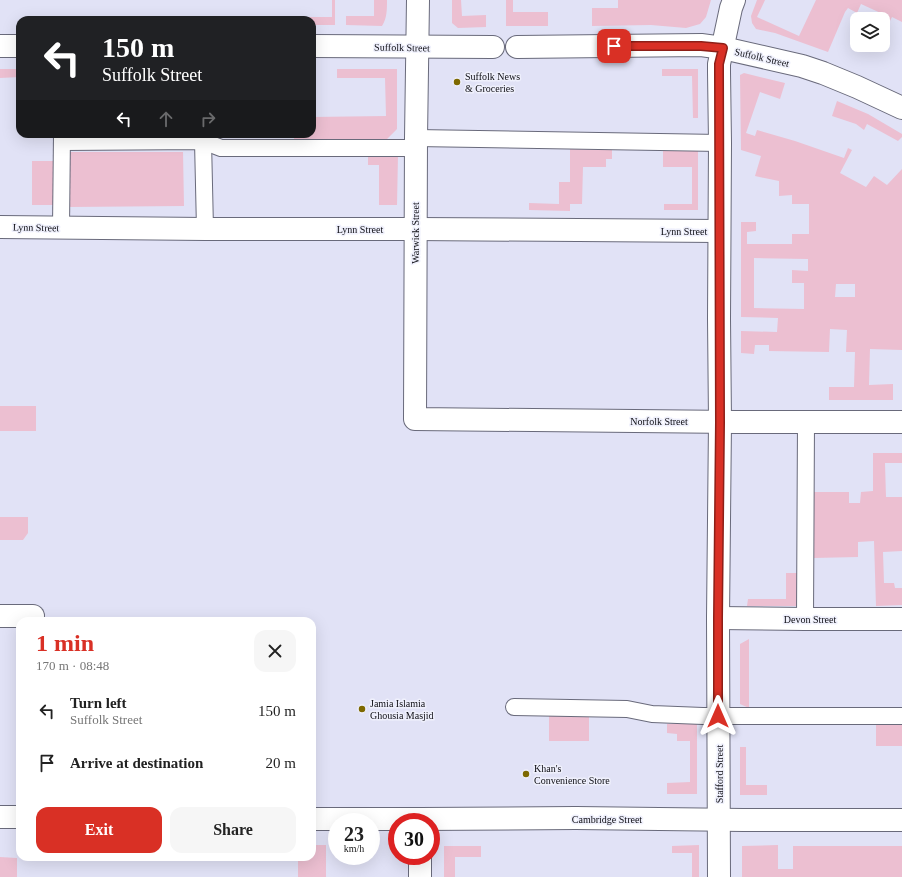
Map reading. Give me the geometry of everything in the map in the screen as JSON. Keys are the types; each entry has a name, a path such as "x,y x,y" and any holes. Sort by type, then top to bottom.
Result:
{"street":[{"name":"Warwick Street","path":"415,419 415,229 418,0"},
{"name":"Stafford Street","path":"719,877 719,64 734,0"},
{"path":"0,46 16,46"},
{"name":"Suffolk Street","path":"316,46 493,47"},
{"name":"Suffolk Street","path":"517,47 701,46 723,48 802,66 823,73 902,108"},
{"name":"Lynn Street","path":"0,227 719,231"},
{"name":"Norfolk Street","path":"415,419 902,422"},
{"path":"0,616 33,616"},
{"name":"Devon Street","path":"718,618 902,618"},
{"path":"0,817 16,817"},
{"name":"Cambridge Street","path":"440,821 583,818 902,820"},
{"name":"Cambridge Street","path":"316,819 388,820"},
{"path":"420,865 420,877"}],"lane":[{"path":"61,228 62,138 203,141 221,148 416,144 720,143"},
{"path":"203,141 205,229"},
{"path":"805,619 806,422"},
{"path":"514,707 627,709 652,714 718,716 902,716"}],"shaded area":[{"path":"332,0 335,0 335,25 316,25 316,17 332,17"},
{"path":"374,0 387,0 386,17 382,26 346,25 346,16 374,16"},
{"path":"452,0 461,0 462,16 486,15 486,27 458,28 452,23"},
{"path":"506,0 513,0 513,12 548,12 548,26 506,26"},
{"path":"618,0 711,0 706,17 700,24 686,28 651,25 592,26 592,8 618,8"},
{"path":"757,0 765,0 757,17 799,36 816,0 902,0 902,22 892,17 890,21 890,12 878,12 861,4 857,12 848,8 828,52 775,33 756,29 752,23 751,16"},
{"path":"0,69 16,69 16,77 0,78"},
{"path":"337,69 397,69 397,129 387,139 294,139 316,138 316,117 386,116 385,78 337,78"},
{"path":"662,69 698,69 698,118 693,118 692,76 662,76"},
{"path":"744,73 785,83 780,99 760,92 746,133 755,136 757,130 844,158 848,148 852,150 840,173 866,187 874,176 887,185 902,169 902,350 870,349 869,385 893,384 893,400 829,400 829,387 854,387 855,352 846,352 847,330 830,329 829,352 769,351 769,345 755,345 754,354 741,353 741,331 777,332 778,318 741,317 741,222 756,222 756,231 747,232 747,244 792,244 792,234 809,234 809,204 792,204 792,195 779,196 779,181 755,176 761,156 741,150 740,75","holes":["754,258 808,259 808,271 792,270 792,283 804,283 804,309 754,308","836,284 855,284 855,297 835,297"]},
{"path":"837,101 868,114 902,134 902,137 898,141 867,124 864,130 856,124 832,116"},
{"path":"570,149 612,150 612,159 606,159 606,167 583,167 582,204 570,204 570,211 529,210 529,203 559,204 559,182 570,182"},
{"path":"663,149 698,150 698,210 664,210 664,204 692,204 692,167 663,167"},
{"path":"70,152 183,152 184,206 70,207"},
{"path":"368,154 398,155 397,205 379,205 379,165 368,165"},
{"path":"32,161 57,161 57,205 32,205"},
{"path":"0,406 36,406 36,431 0,431"},
{"path":"873,453 902,453 902,463 885,463 886,497 902,497 902,551 883,552 884,583 894,583 895,588 902,588 902,605 876,606 874,541 858,542 858,557 813,558 813,492 849,492 849,503 860,503 861,492 873,491"},
{"path":"0,517 28,517 28,533 23,540 0,540"},
{"path":"786,573 799,573 798,606 747,606 748,599 786,599"},
{"path":"749,639 749,708 740,704 740,644"},
{"path":"549,715 589,716 589,741 549,741"},
{"path":"697,723 697,794 667,794 667,783 690,782 690,741 677,741 677,734 667,733 667,724"},
{"path":"876,723 902,723 902,746 876,746"},
{"path":"740,747 746,747 746,785 767,785 767,795 740,795"},
{"path":"316,845 326,845 326,877 298,877 298,861 316,861"},
{"path":"699,845 699,877 692,877 692,853 672,853 672,846"},
{"path":"778,845 778,869 793,869 793,846 902,846 902,877 742,877 742,846"},
{"path":"444,846 481,846 481,857 455,857 455,877 444,877"},
{"path":"0,857 16,858 17,877 0,877"}],"place":[{"name":"Suffolk News & Groceries","path":"457,82"},
{"name":"Jamia Islamia Ghousia Masjid","path":"362,709"},
{"name":"Khan's Convenience Store","path":"526,774"}],"route":[{"path":"614,46 701,46 723,48 719,64 720,422 718,716"}]}
